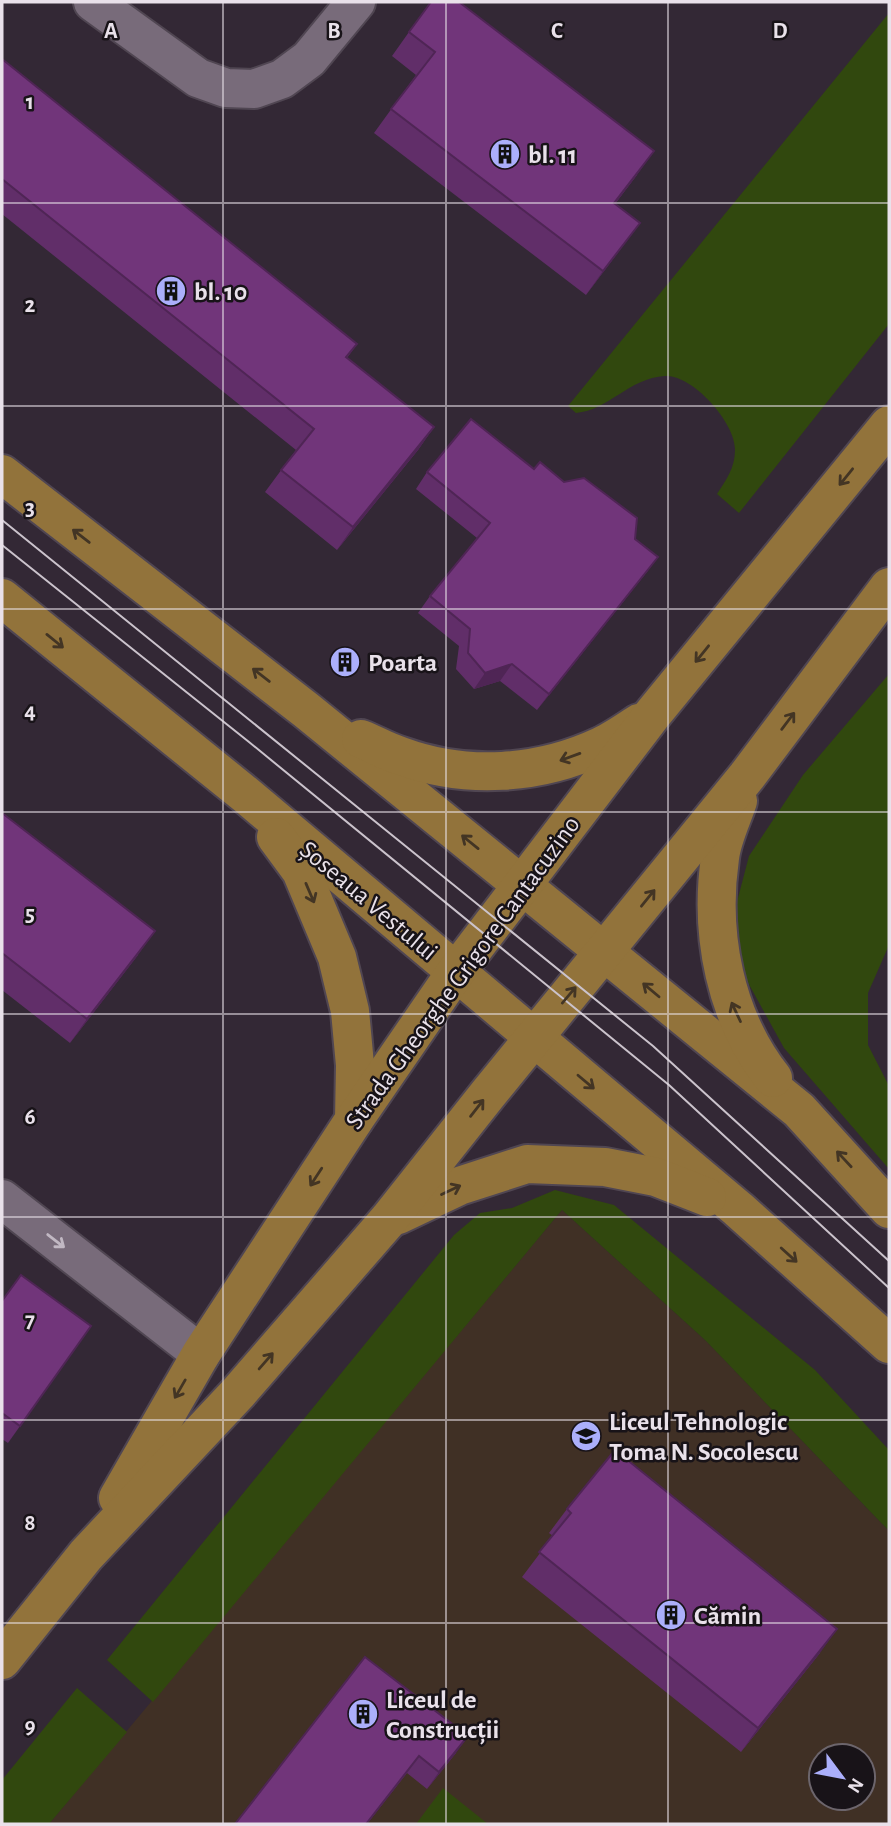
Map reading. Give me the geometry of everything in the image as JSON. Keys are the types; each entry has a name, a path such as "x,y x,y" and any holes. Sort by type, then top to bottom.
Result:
{"main road":[{"name":"Strada Gheorghe Grigore Cantacuzino","path":"86,1555 201,1354 354,1120 455,973 653,715 889,425"},
{"path":"2,474 315,718 799,1110"},
{"name":"Strada Gheorghe Grigore Cantacuzino","path":"2,1660 86,1555 238,1393 389,1219 747,776 889,587"},
{"name":"Șoseaua Vestului","path":"2,598 246,795 738,1209 889,1344"},
{"path":"315,718 401,756 438,767 486,773 545,766 601,746 653,715"},
{"path":"747,776 720,855 717,939 731,1002 759,1060 799,1110 889,1209"},
{"path":"246,795 301,871 337,957 350,1011 355,1065 354,1120"},
{"path":"389,1219 459,1186 527,1164 604,1167 656,1177 738,1209"}],"street":[{"path":"93,2 198,78 226,88 254,89 282,79 309,59 356,2"},
{"path":"2,1199 201,1354"}],"shaded area":[{"name":"Liceul Tehnologic Toma N. Socolescu","path":"562,1210 706,1341 889,1531 889,1824 49,1824"}],"green space":[{"path":"889,13 889,324 739,513 717,494 733,463 733,439 720,414 699,391 687,383 676,377 652,378 588,411 576,413 568,406"},
{"path":"889,674 889,945 868,993 868,1045 889,1086 889,1169 784,1048 746,979 733,917 749,856 803,775"},
{"path":"555,1190 614,1205 815,1370 889,1450 889,1531 706,1341 562,1210 153,1702 107,1660 454,1235 480,1213 512,1208"},
{"path":"77,1688 127,1732 49,1824 2,1824 2,1780"},
{"path":"443,1788 488,1824 416,1824"}],"building":[{"name":"bl. 11","path":"431,2 459,2 654,151 614,203 640,223 603,271 391,109 435,52 409,32"},
{"path":"2,59 357,344 346,357 434,427 353,527 281,470 314,429 2,179"},
{"path":"471,419 534,469 540,462 564,482 584,478 637,518 635,539 658,557 549,694 512,664 485,673 468,653 470,629 430,596 490,523 427,472"},
{"path":"2,813 155,931 87,1019 2,953"},
{"path":"21,1275 91,1326 20,1426 2,1413 2,1301"},
{"name":"Cămin","path":"615,1450 837,1629 758,1728 539,1552 571,1513 567,1509"},
{"name":"Liceul de Construcții","path":"365,1657 468,1736 439,1772 419,1756 366,1824 235,1824"}],"tram line":[{"path":"2,520 653,1046 889,1261"},
{"path":"2,545 249,742 669,1085 889,1288"}],"place":[{"name":"bl. 11","path":"505,154"},
{"name":"bl. 10","path":"171,291"},
{"name":"Poarta","path":"345,662"},
{"name":"Liceul Tehnologic Toma N. Socolescu","path":"586,1436"},
{"name":"Cămin","path":"671,1615"},
{"name":"Liceul de Construcții","path":"363,1714"}]}
